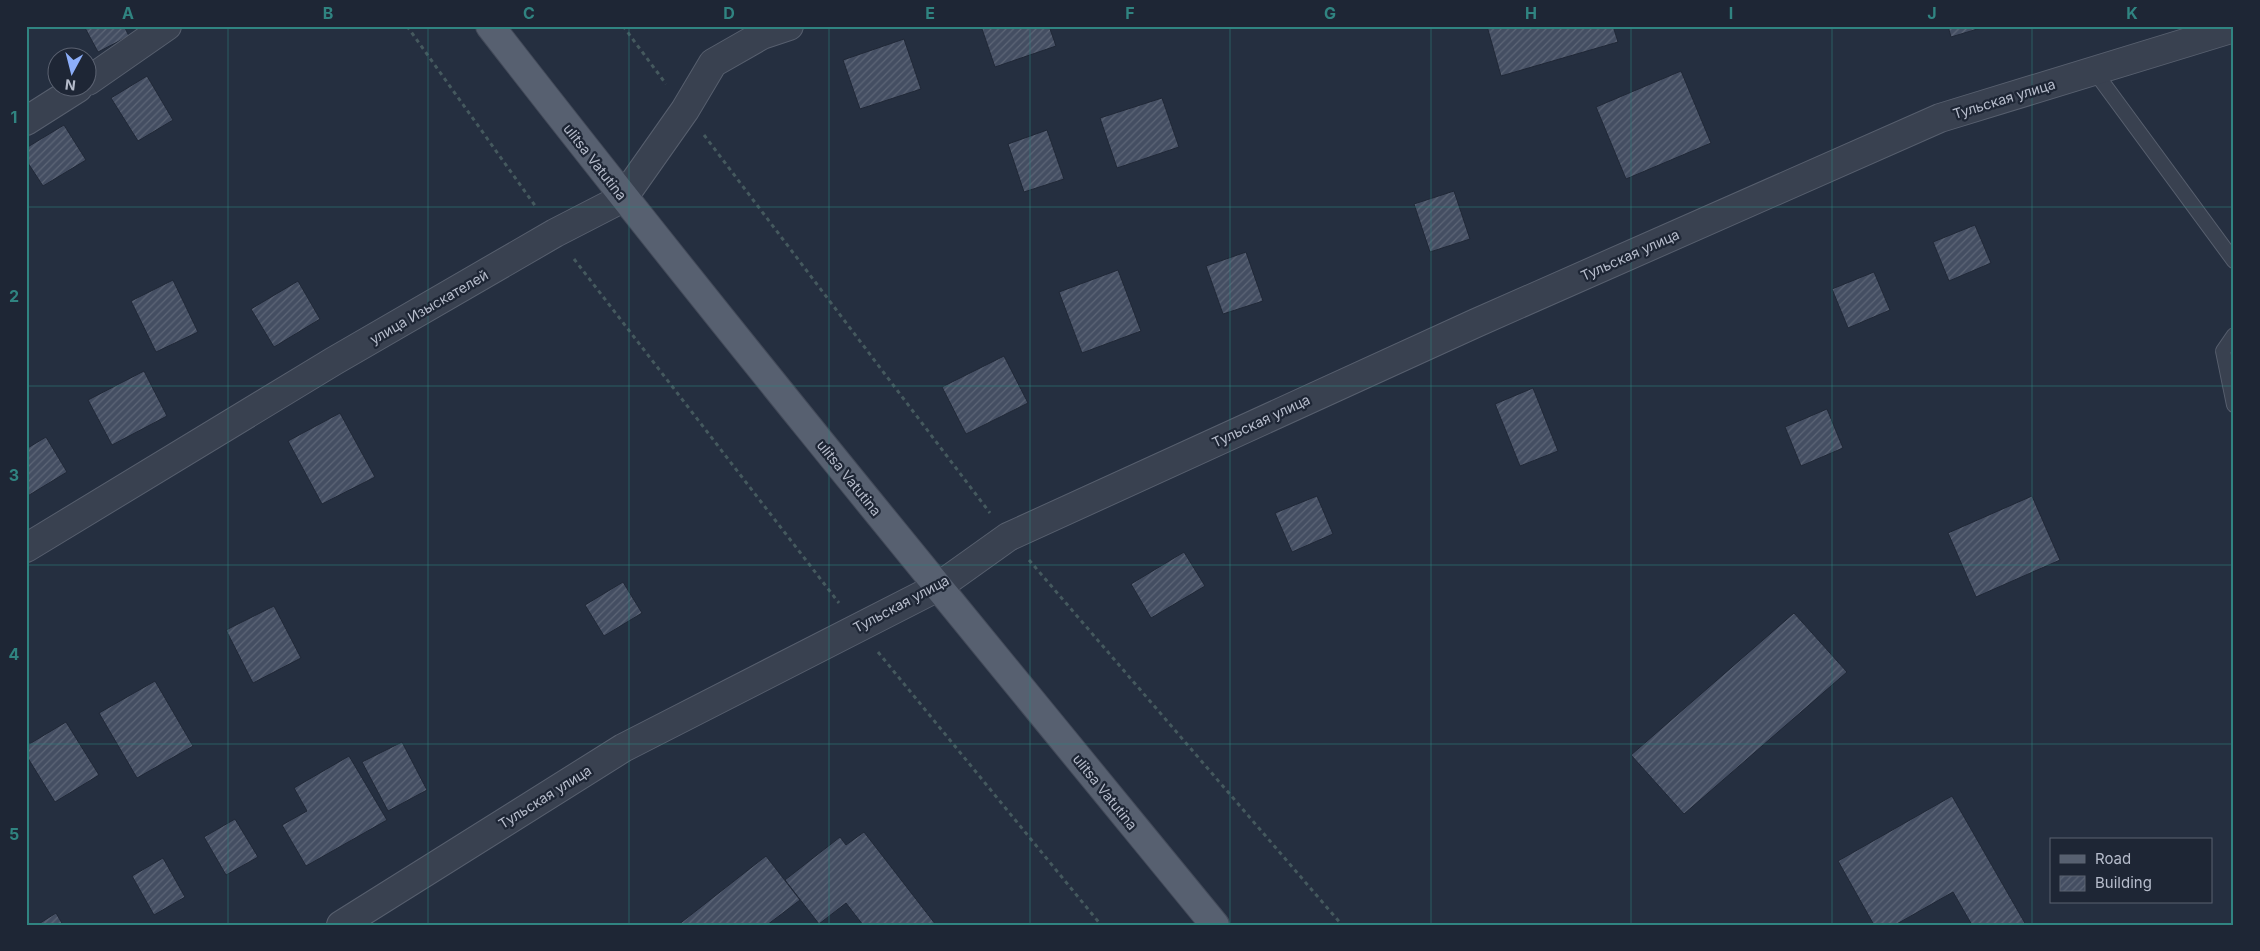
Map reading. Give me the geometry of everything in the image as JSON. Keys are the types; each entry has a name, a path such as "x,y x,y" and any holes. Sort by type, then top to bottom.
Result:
{"main road":[{"name":"ulitsa Vatutina","path":"490,26 623,198 1215,925"}],"street":[{"path":"98,74 167,26"},
{"name":"улица Изыскателей","path":"26,548 334,361 555,233 623,198 685,110 713,63 762,35 788,26"},
{"name":"Тульская улица","path":"341,925 623,748 938,587 1008,537 1476,323 1940,118 2234,28"},
{"path":"26,121 62,98"}],"lane":[{"path":"2095,72 2234,261"},
{"path":"2234,335 2223,351 2234,405"}],"path":[{"path":"407,26 555,233 858,628 1101,925"},
{"path":"623,26 1008,537 1342,925"}],"building":[{"path":"84,26 124,26 129,36 98,52 98,48 96,48"},
{"path":"981,26 1049,26 1056,46 995,67"},
{"path":"1487,26 1613,26 1618,42 1501,76"},
{"path":"1948,26 1983,26 1984,27 1951,37"},
{"path":"904,39 921,89 860,109 843,60"},
{"path":"1681,71 1711,143 1626,179 1596,107"},
{"path":"147,76 173,120 138,141 111,98"},
{"path":"1162,98 1179,147 1117,168 1100,118"},
{"path":"64,125 86,160 43,186 26,160 26,148"},
{"path":"1047,130 1064,179 1024,192 1008,144"},
{"path":"1454,191 1470,239 1430,252 1414,204"},
{"path":"1975,225 1991,263 1949,281 1933,242"},
{"path":"1246,252 1263,301 1223,314 1206,266"},
{"path":"1118,270 1141,331 1082,353 1059,292"},
{"path":"1874,272 1890,310 1848,328 1832,289"},
{"path":"173,280 198,332 156,352 131,301"},
{"path":"298,281 320,319 274,347 251,309"},
{"path":"1004,356 1028,403 966,434 942,387"},
{"path":"144,371 167,416 112,445 88,400"},
{"path":"1533,388 1558,451 1520,466 1495,404"},
{"path":"1827,409 1843,448 1801,466 1785,427"},
{"path":"340,413 375,477 322,504 288,441"},
{"path":"46,437 67,472 26,497 26,449"},
{"path":"1317,496 1333,534 1292,552 1275,513"},
{"path":"2032,496 2060,560 1976,597 1948,533"},
{"path":"1184,552 1205,586 1151,618 1131,584"},
{"path":"623,582 642,613 604,636 585,605"},
{"path":"274,606 301,658 253,683 226,630"},
{"path":"1794,613 1847,672 1684,814 1631,755"},
{"path":"155,681 193,746 137,778 99,713"},
{"path":"66,722 99,775 55,802 26,755 26,746"},
{"path":"402,742 427,790 388,811 362,762"},
{"path":"349,756 387,820 306,866 282,825 307,811 294,788"},
{"path":"1952,796 2026,925 1972,925 1953,892 1895,925 1874,925 1838,861"},
{"path":"235,819 258,857 226,875 204,837"},
{"path":"864,832 936,925 863,925 846,903 819,924 785,880 840,837 846,845"},
{"path":"766,856 800,900 767,925 678,925"},
{"path":"163,858 185,897 154,915 132,876"},
{"path":"56,913 63,925 37,925"}]}
